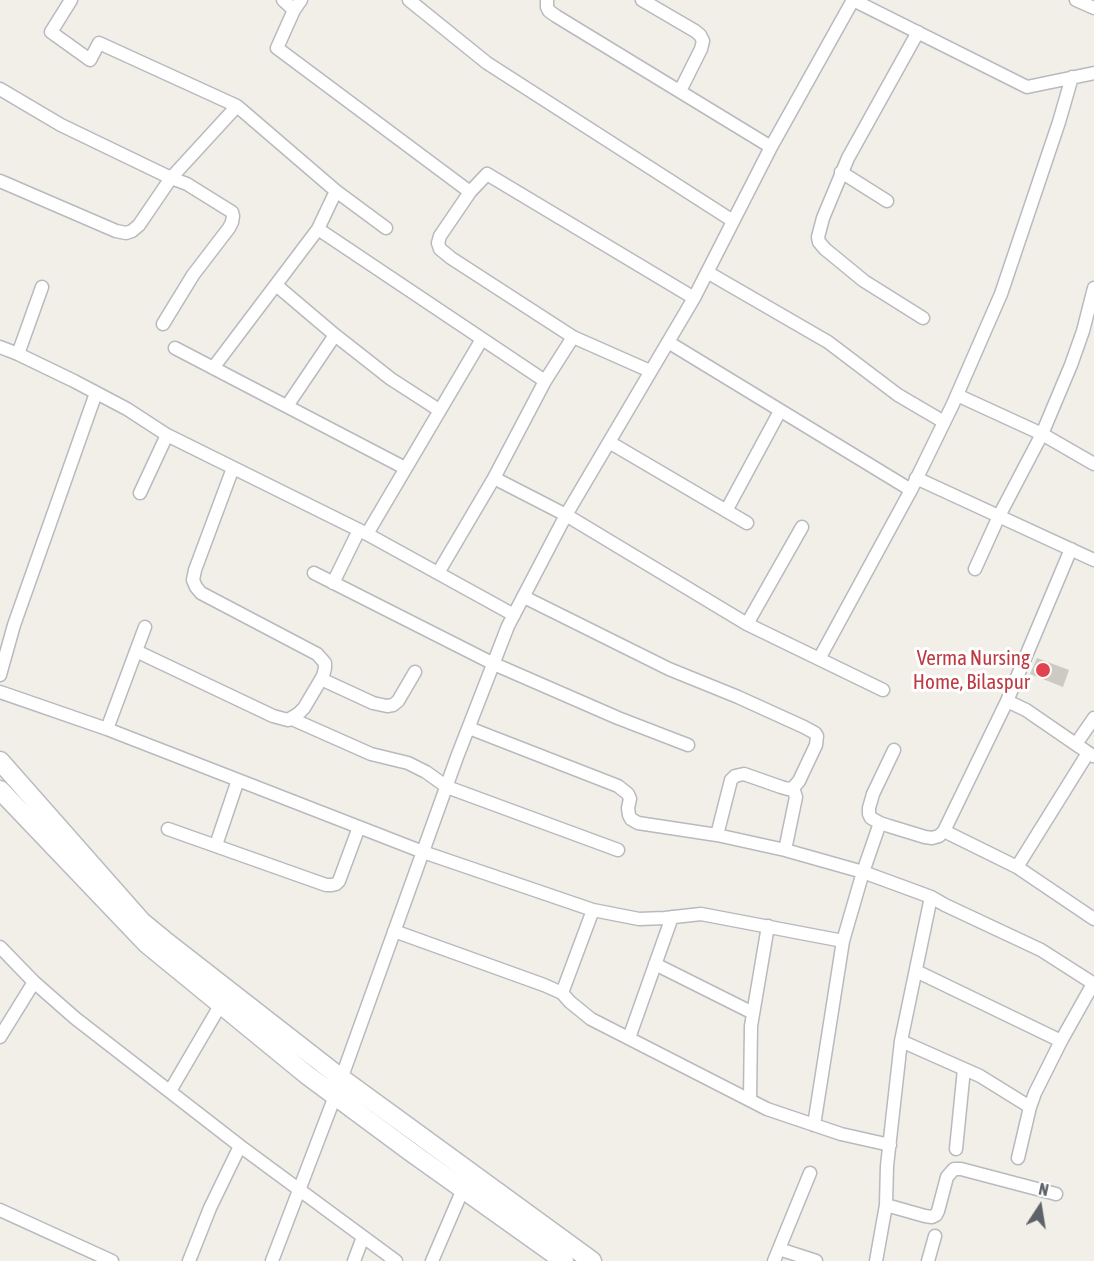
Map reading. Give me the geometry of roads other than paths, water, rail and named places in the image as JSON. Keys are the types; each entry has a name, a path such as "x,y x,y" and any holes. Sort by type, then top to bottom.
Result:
{"main road":[{"path":"0,761 142,921 164,940 341,1078 592,1261"},
{"path":"0,791 147,944 307,1075 564,1261"}],"street":[{"path":"71,0 51,32 90,60 99,43 237,106 336,191 386,228"},
{"path":"283,0 298,5 277,48 470,192"},
{"path":"409,0 487,63 733,221"},
{"path":"547,0 549,11 556,16 771,147"},
{"path":"642,0 695,31 703,41 680,91"},
{"path":"272,1261 508,626 567,515 694,298 771,147 853,0 871,4 918,32 1027,87 1094,73"},
{"path":"1076,0 1094,8"},
{"path":"918,32 841,172 818,237 825,249 864,281 923,318"},
{"path":"819,659 944,422 1001,294 1072,77"},
{"path":"0,89 61,125 187,184 232,212 232,222 229,228 193,275 163,324"},
{"path":"0,181 116,231 126,233 138,225 171,178 237,106"},
{"path":"841,172 887,201"},
{"path":"650,371 573,336 451,258 440,249 438,243 440,236 470,192 487,174 694,298"},
{"path":"213,368 318,229 336,191"},
{"path":"318,229 545,381"},
{"path":"707,272 828,342 898,395 944,422"},
{"path":"276,285 391,379 439,410"},
{"path":"18,354 42,287"},
{"path":"975,568 1042,434 1071,365 1088,333 1094,288"},
{"path":"287,406 335,335"},
{"path":"438,573 494,478 545,381 573,336"},
{"path":"333,583 482,339"},
{"path":"668,342 780,411 913,484 999,516 1094,560"},
{"path":"0,347 96,393 167,435 363,532 514,615"},
{"path":"175,348 405,468"},
{"path":"0,675 14,625 96,393"},
{"path":"957,395 1042,434 1094,464"},
{"path":"726,510 780,411"},
{"path":"140,493 167,435"},
{"path":"609,442 747,523"},
{"path":"233,468 193,580 201,592 322,658 325,668 321,679 304,708 292,719"},
{"path":"494,478 567,515 747,624 883,690"},
{"path":"747,624 802,527"},
{"path":"894,750 873,794 869,814 880,823 932,838 939,836 944,831 1007,701 1071,549"},
{"path":"314,573 494,664 618,718 688,745"},
{"path":"524,597 669,669 811,730 817,736 816,745 799,781 793,788 788,789 744,774 735,776 728,788 717,836"},
{"path":"107,729 145,627"},
{"path":"136,651 273,716 292,719 371,754 408,764 426,772 447,787 618,850"},
{"path":"321,679 374,704 387,706 398,701 415,672"},
{"path":"0,692 107,729 423,852 593,910 639,919 701,914 843,941"},
{"path":"1007,701 1026,710 1091,755 1017,867"},
{"path":"1076,744 1094,718"},
{"path":"469,728 618,786 628,794 630,799 628,808 631,819 639,823 785,850 863,872 931,897 1041,950 1094,984 1061,1041 1030,1107 1018,1158"},
{"path":"0,791 14,778"},
{"path":"216,845 238,780"},
{"path":"785,850 796,797 793,788"},
{"path":"814,1125 843,941 880,823"},
{"path":"168,829 326,885 332,885 339,881 359,827"},
{"path":"944,831 1017,867 1094,919"},
{"path":"876,1261 886,1205 886,1166 901,1041 931,897"},
{"path":"562,993 593,910"},
{"path":"628,1038 672,917"},
{"path":"750,1100 751,1026 768,926"},
{"path":"394,931 562,993 591,1019 767,1109 841,1134 890,1145"},
{"path":"0,947 34,982 75,1018 240,1146 396,1261"},
{"path":"656,964 753,1013"},
{"path":"916,971 1061,1041"},
{"path":"0,1037 34,982"},
{"path":"170,1091 221,1005"},
{"path":"901,1041 980,1076 1030,1107"},
{"path":"956,1149 964,1069"},
{"path":"189,1261 210,1208 240,1146"},
{"path":"886,1205 925,1216 936,1215 947,1177 954,1169 1056,1194"},
{"path":"810,1173 777,1255 816,1261"},
{"path":"432,1261 463,1188"},
{"path":"0,1210 112,1261"},
{"path":"928,1261 935,1236"},
{"path":"354,1261 363,1237"}],"place":[{"name":"Verma Nursing Home, Bilaspur","path":"1043,670"}]}
